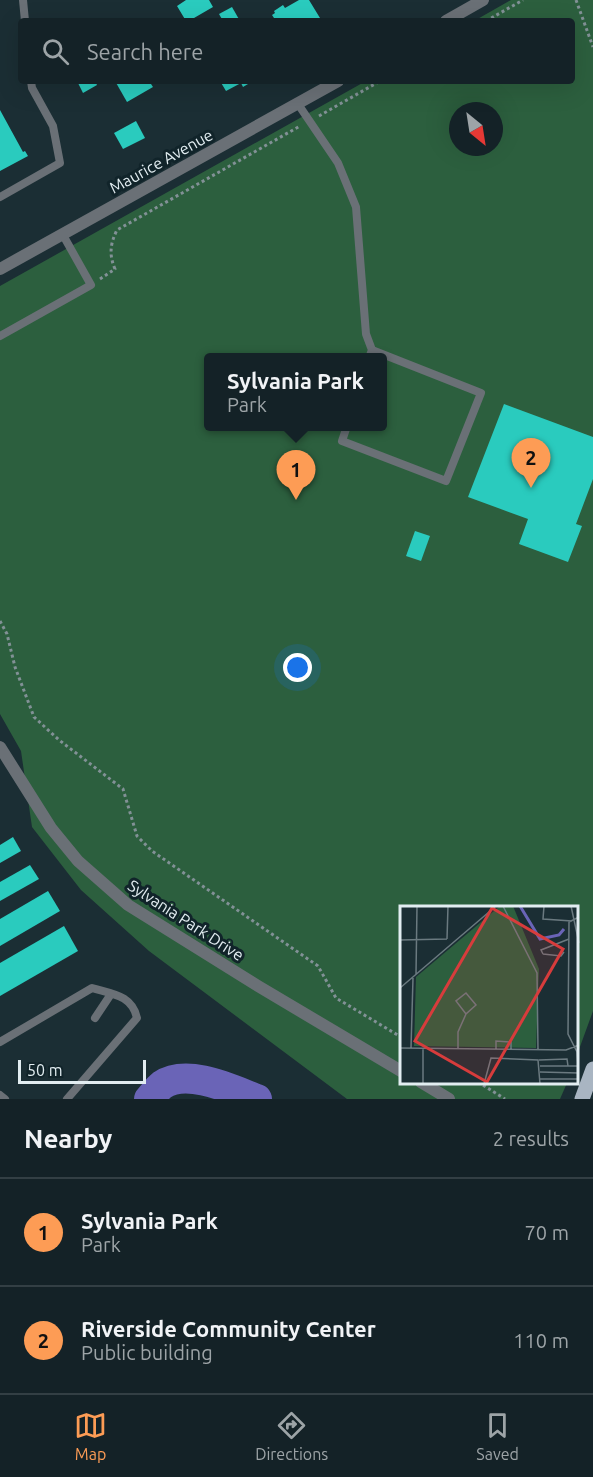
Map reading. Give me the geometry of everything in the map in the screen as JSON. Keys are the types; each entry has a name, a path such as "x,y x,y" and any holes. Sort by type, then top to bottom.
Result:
{"main road":[{"path":"582,1099 593,1069"}],"street":[{"path":"451,18 483,0"},
{"name":"Maurice Avenue","path":"0,269 333,84"},
{"name":"Sylvania Park Drive","path":"0,747 51,828 78,861 128,905 400,1070"},
{"path":"423,1084 449,1099"}],"lane":[{"path":"23,0 25,18"},
{"path":"0,197 60,163 53,126 31,84"},
{"path":"298,104 308,122 338,163 356,207 366,334 371,353"},
{"path":"0,336 91,285 63,235"},
{"path":"345,431 342,441 446,481 481,393 387,360"},
{"path":"0,1042 92,988 122,996 135,1007 137,1018 67,1099"},
{"path":"94,1018 111,994"},
{"path":"0,1095 4,1099"}],"path":[{"path":"491,18 523,0"},
{"path":"576,0 593,47"},
{"path":"91,285 115,269 111,260 111,242 117,230 375,84"},
{"path":"0,621 8,634 15,667 34,717 59,740 123,789 137,836 152,851 318,966 336,998 400,1036"},
{"path":"480,1084 506,1099"}],"green space":[{"path":"511,0 593,0 593,1011 578,1052 578,906 400,906 400,1084 567,1084 560,1099 347,1099 149,951 81,890 32,827 21,751 0,714 0,286 361,84 575,84 575,18 479,18"}],"building":[{"path":"186,0 209,0 213,7 194,18 184,18 177,6"},
{"path":"299,0 309,0 320,18 274,18 272,15 274,11 283,5 285,8"},
{"path":"232,7 238,18 221,18 219,14"},
{"path":"78,84 96,84 97,85 83,93"},
{"path":"117,84 151,84 153,87 127,102"},
{"path":"222,84 239,84 226,91"},
{"path":"0,110 23,152 25,151 28,156 0,171"},
{"path":"136,121 145,138 123,149 114,133"},
{"path":"504,404 593,437 593,479 576,524 582,526 568,562 519,544 528,519 468,497"},
{"path":"415,531 430,536 421,561 406,556"},
{"path":"13,837 21,851 0,863 0,845"},
{"path":"30,865 39,879 0,901 0,882"},
{"path":"48,891 60,911 0,946 0,919"},
{"path":"64,926 78,951 0,996 0,963"}],"waterway":[{"path":"149,1099 162,1085 172,1080 184,1079 209,1082 257,1099"}],"place":[{"name":"Riverside Community Center","path":"531,488"},
{"name":"Sylvania Park","path":"296,500"}]}
